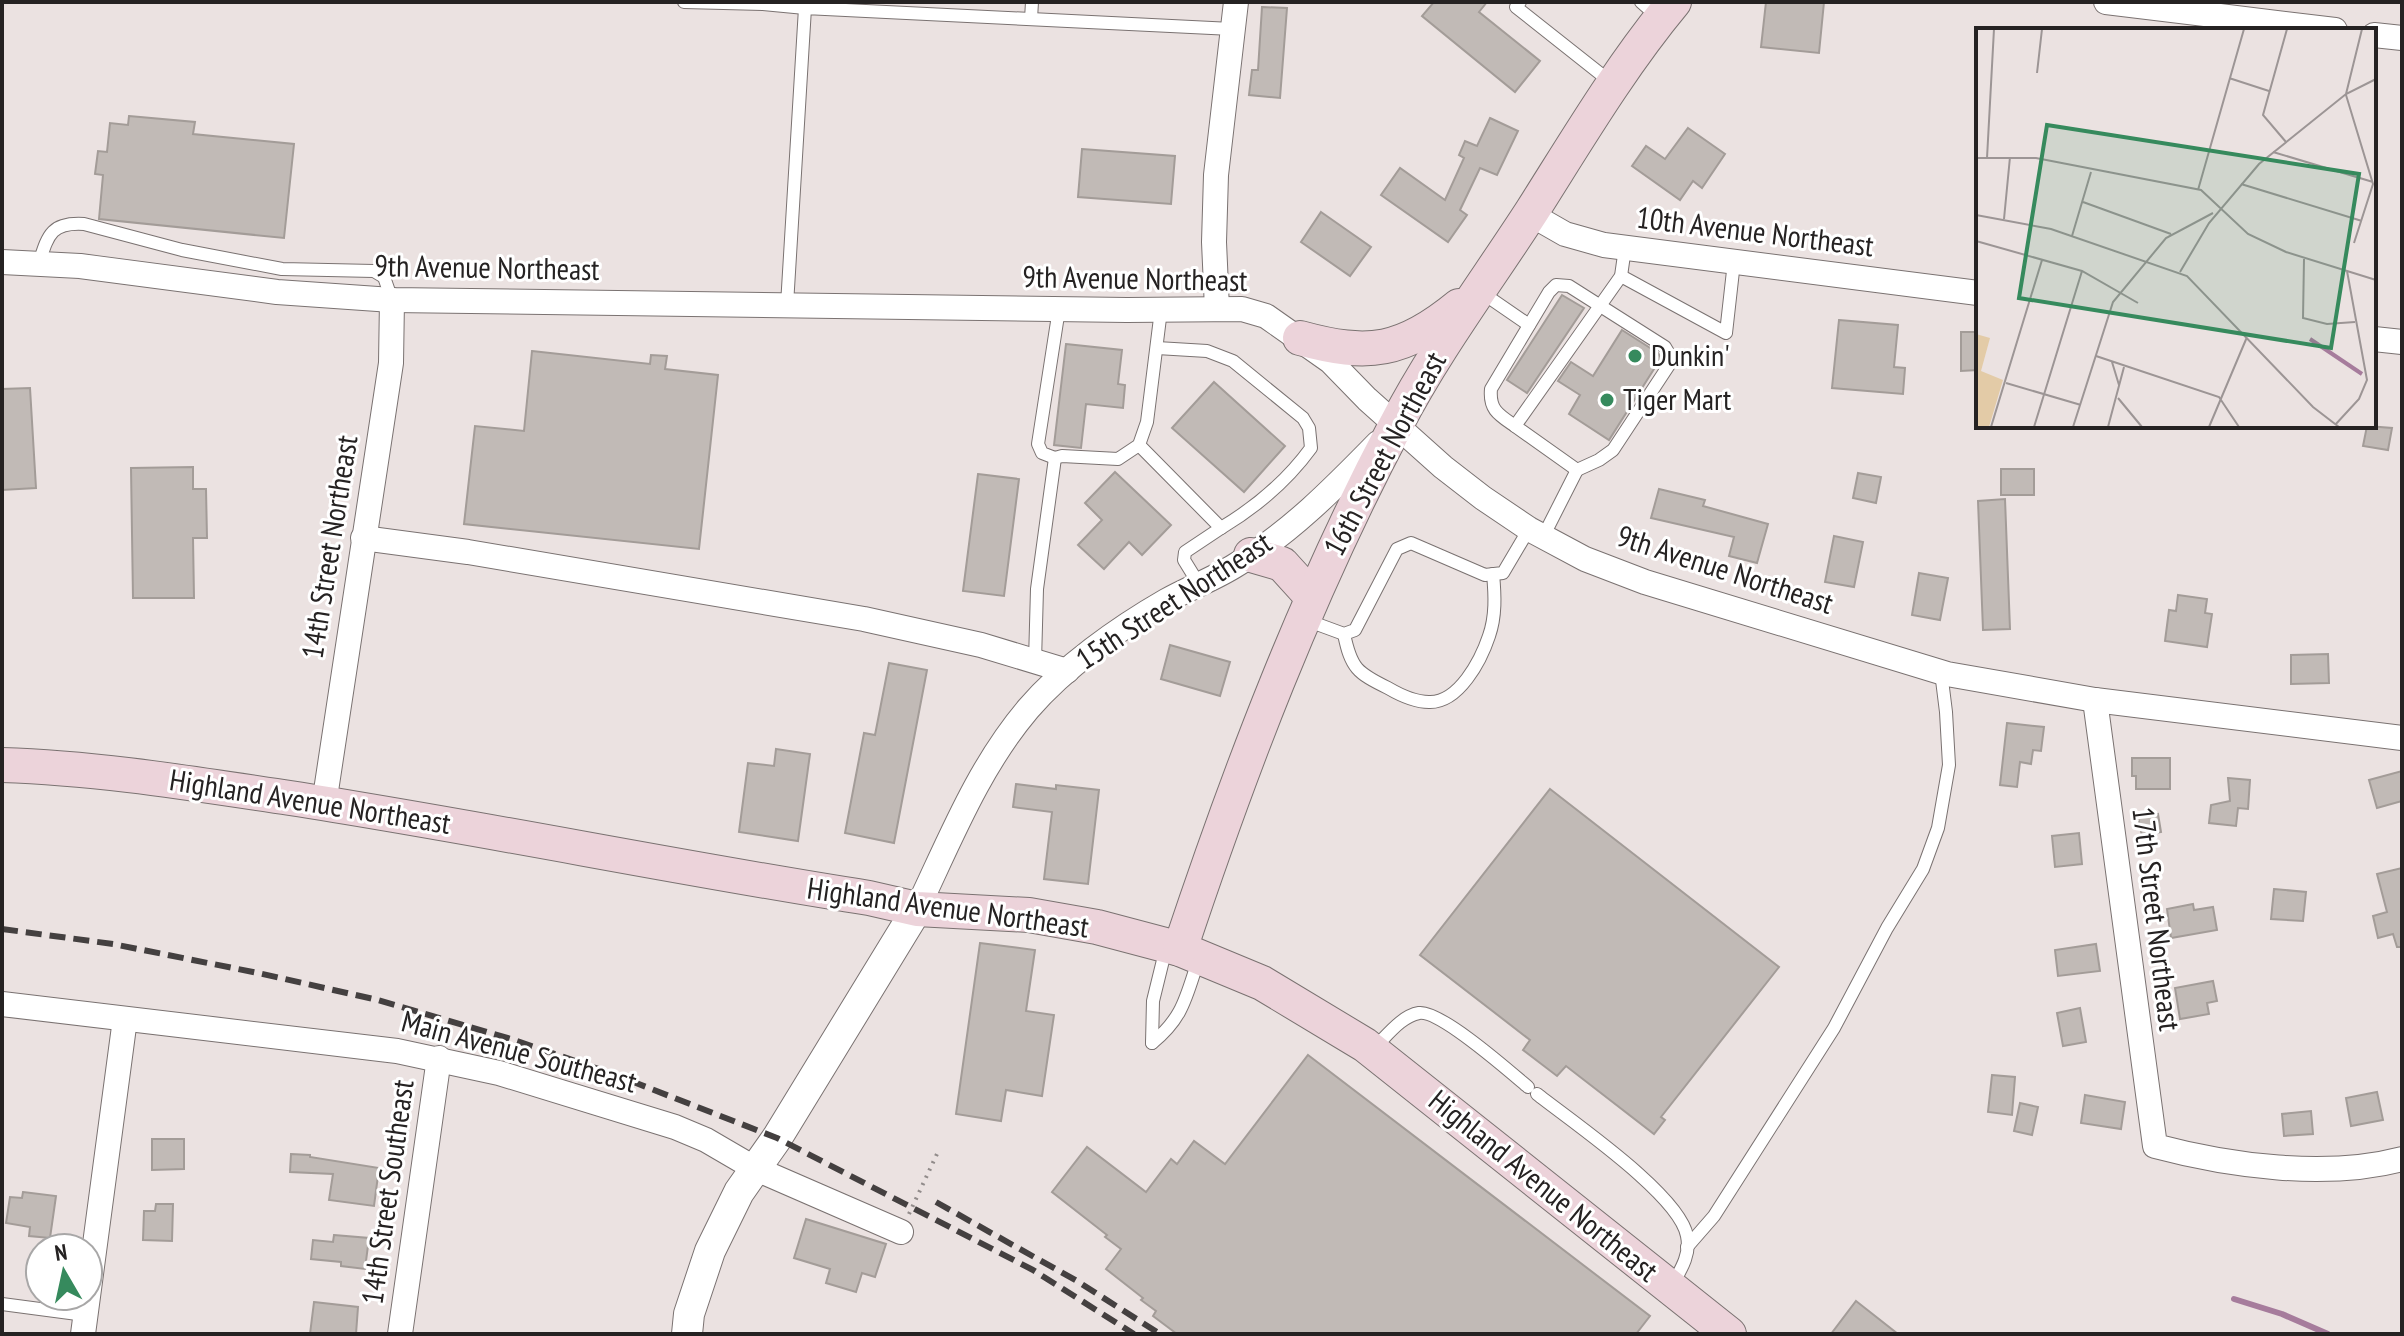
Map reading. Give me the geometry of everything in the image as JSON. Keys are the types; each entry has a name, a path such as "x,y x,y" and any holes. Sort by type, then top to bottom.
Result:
{"main road":[{"name":"16th Street Northeast","path":"1182,950 1238,782 1335,544 1396,424 1659,8"},
{"path":"1300,338 1338,349 1373,349 1432,328 1478,291"},
{"path":"1251,555 1282,564 1307,608"},
{"name":"Highland Avenue Northeast","path":"2,765 52,766 157,778 324,804 521,836 917,909 1029,915 1097,927 1182,950 1262,983 1372,1050 1729,1334"}],"street":[{"path":"1217,309 1214,242 1216,175 1236,2"},
{"path":"2106,2 2319,28"},
{"path":"2376,35 2402,38"},
{"name":"10th Avenue Northeast","path":"1530,214 1565,234 1604,245 1976,293"},
{"name":"9th Avenue Northeast","path":"2,262 166,277 279,280 392,300 1242,309 1266,316 1300,338 1330,361 1367,399 1443,467 1536,533 1585,559 1645,582 1941,672 2095,700 2402,738"},
{"name":"14th Street Northeast","path":"324,804 391,363 392,300"},
{"path":"2376,339 2402,342"},
{"name":"15th Street Northeast","path":"687,1334 689,1314 710,1251 739,1192 777,1138 917,909 975,787 997,749 1030,707 1094,648 1167,601 1200,586 1251,555 1315,504 1396,424"},
{"path":"363,538 468,552 864,619 981,645 1067,671"},
{"name":"17th Street Northeast","path":"2095,700 2155,1146 2195,1156 2300,1168 2347,1167 2402,1159"},
{"name":"Main Avenue Southeast","path":"2,1004 397,1051 499,1073 675,1127 706,1140 754,1168 901,1232"},
{"path":"84,1325 125,1019"},
{"name":"14th Street Southeast","path":"400,1334 439,1058"}],"lane":[{"path":"684,2 915,8 968,16 1232,29"},
{"path":"968,16 970,2"},
{"path":"1031,19 1032,2"},
{"path":"1520,2 1516,7 1613,84"},
{"path":"787,305 805,5"},
{"path":"39,263 47,238 57,228 72,223 170,247 279,280"},
{"path":"166,277 170,247"},
{"path":"1515,426 1621,276 1625,248"},
{"path":"1621,276 1726,333 1734,262"},
{"path":"1344,634 1355,630 1397,549 1411,543 1485,575 1503,573 1536,533 1577,470 1613,450 1669,365 1671,357 1665,347 1569,286 1558,284 1549,292 1491,389 1490,401 1494,410 1577,470"},
{"path":"1478,291 1529,325"},
{"path":"1059,309 1038,444 1042,453 1055,458 1118,459 1139,445 1147,422 1161,310"},
{"path":"1157,348 1207,351 1233,361 1303,418 1309,428 1311,448 1292,474 1243,515 1185,552 1184,560 1200,586"},
{"path":"1139,445 1221,528"},
{"path":"1035,661 1037,589 1055,458"},
{"path":"1307,608 1344,634 1349,660 1367,678 1402,696 1430,703 1456,690 1475,666 1489,636 1495,600 1493,574"},
{"path":"1687,1247 1714,1216 1834,1028 1887,928 1923,869 1938,828 1949,765 1941,672"},
{"path":"1182,950 1182,1010 1170,1028 1152,1043 1153,1001 1182,950"},
{"path":"1372,1050 1406,1019 1421,1012 1442,1019 1532,1090 1645,1180 1680,1216 1688,1236 1686,1261 1670,1287"},
{"path":"2,1304 84,1325"}],"path":[{"path":"901,1232 937,1154"}],"building":[{"path":"1434,2 1487,2 1479,12 1540,61 1515,92 1422,16"},
{"path":"1766,2 1824,2 1819,53 1761,47"},
{"path":"1262,7 1287,8 1280,98 1249,95 1252,70 1258,70"},
{"path":"129,116 195,122 193,134 294,144 284,238 99,219 103,175 95,174 98,151 107,152 110,123 128,125"},
{"path":"1490,118 1518,131 1497,175 1480,168 1460,210 1467,215 1448,242 1381,195 1400,168 1445,200 1464,158 1459,155 1465,141 1477,146"},
{"path":"1688,128 1725,154 1702,188 1693,181 1680,200 1632,166 1646,146 1665,159"},
{"path":"1082,149 1175,156 1171,204 1078,197"},
{"path":"1321,212 1371,247 1350,276 1301,242"},
{"path":"1562,295 1584,308 1527,393 1507,380"},
{"path":"1839,320 1898,325 1894,367 1905,368 1903,394 1832,388"},
{"path":"1622,330 1661,358 1609,440 1569,414 1580,395 1558,381 1571,362 1593,376"},
{"path":"1961,332 1976,332 1976,370 1961,371"},
{"path":"1066,344 1122,350 1118,384 1125,385 1123,408 1086,404 1081,448 1054,445"},
{"path":"532,351 650,364 651,355 667,356 665,369 718,375 699,549 464,524 475,426 524,431"},
{"path":"1214,382 1285,446 1244,492 1172,428"},
{"path":"30,388 36,488 2,490 2,389"},
{"path":"2367,428 2392,428 2388,450 2363,446"},
{"path":"193,467 193,489 206,489 207,538 193,538 194,598 133,598 131,468"},
{"path":"2001,469 2034,469 2034,495 2001,495"},
{"path":"1115,472 1171,525 1142,555 1129,542 1104,569 1078,545 1102,520 1085,503"},
{"path":"1858,473 1881,477 1876,503 1853,498"},
{"path":"978,474 1019,479 1004,596 963,591"},
{"path":"1659,489 1705,500 1703,506 1768,524 1757,563 1729,556 1734,537 1651,518"},
{"path":"2005,499 2010,629 1983,630 1978,501"},
{"path":"1834,536 1863,542 1854,587 1825,582"},
{"path":"1919,573 1948,578 1940,620 1912,615"},
{"path":"2178,595 2207,599 2205,613 2212,614 2207,647 2165,641 2169,610 2176,611"},
{"path":"1170,645 1230,662 1220,696 1161,679"},
{"path":"2328,654 2329,683 2291,684 2291,655"},
{"path":"889,663 927,670 894,843 845,833 864,733 875,735"},
{"path":"2007,723 2044,727 2041,751 2033,750 2031,764 2020,762 2017,787 2000,785"},
{"path":"776,749 810,754 798,841 739,832 748,763 774,766"},
{"path":"2132,758 2170,758 2170,789 2136,789"},
{"path":"2402,771 2402,801 2377,808 2369,780"},
{"path":"2228,778 2250,780 2248,809 2238,808 2236,826 2209,823 2211,805 2230,801"},
{"path":"1016,784 1099,790 1088,884 1044,879 1052,812 1013,807"},
{"path":"1550,789 1779,967 1661,1117 1665,1120 1654,1134 1566,1066 1557,1076 1523,1050 1530,1040 1420,955"},
{"path":"2158,814 2161,832 2142,836 2138,817"},
{"path":"2079,833 2082,864 2055,867 2052,836"},
{"path":"2402,868 2402,947 2397,947 2393,934 2378,938 2373,916 2387,912 2377,874"},
{"path":"2274,889 2306,892 2303,921 2271,919"},
{"path":"2193,904 2194,910 2213,907 2217,930 2171,938 2167,909"},
{"path":"980,943 1035,950 1026,1011 1054,1015 1042,1096 1006,1090 1001,1121 956,1114"},
{"path":"2096,944 2100,971 2058,976 2055,950"},
{"path":"2213,981 2217,1001 2207,1003 2209,1014 2180,1019 2175,988"},
{"path":"2080,1008 2086,1042 2063,1046 2057,1013"},
{"path":"1308,1055 1650,1316 1636,1334 1177,1334 1153,1316 1156,1311 1141,1300 1143,1298 1106,1269 1121,1249 1052,1192 1087,1147 1146,1192 1171,1159 1177,1164 1194,1141 1225,1164"},
{"path":"1992,1075 2015,1077 2012,1115 1988,1112"},
{"path":"2377,1092 2383,1120 2351,1126 2346,1098"},
{"path":"2085,1095 2125,1102 2121,1129 2081,1123"},
{"path":"2020,1103 2038,1107 2032,1135 2014,1131"},
{"path":"2311,1111 2313,1134 2284,1136 2282,1114"},
{"path":"152,1139 184,1139 184,1169 152,1170"},
{"path":"291,1154 379,1168 374,1206 329,1200 333,1174 290,1172"},
{"path":"23,1192 56,1196 51,1232 29,1232 30,1227 6,1223 10,1197 22,1198"},
{"path":"156,1204 173,1204 172,1241 143,1240 144,1211 155,1211"},
{"path":"806,1219 886,1244 875,1277 862,1273 856,1292 826,1283 830,1269 794,1258"},
{"path":"334,1235 369,1238 365,1269 341,1266 341,1262 311,1259 313,1240 333,1242"},
{"path":"1856,1301 1898,1334 1831,1334"},
{"path":"314,1302 358,1307 356,1334 310,1334"}],"waterway":[{"path":"2234,1299 2282,1314 2328,1334"}],"railway":[{"path":"2,929 113,944 378,1000 511,1039 613,1074 777,1138 1033,1270 1134,1334"},
{"path":"936,1202 1077,1281 1160,1334"}],"place":[{"name":"Dunkin'","path":"1635,356"},
{"name":"Tiger Mart","path":"1607,400"}]}
